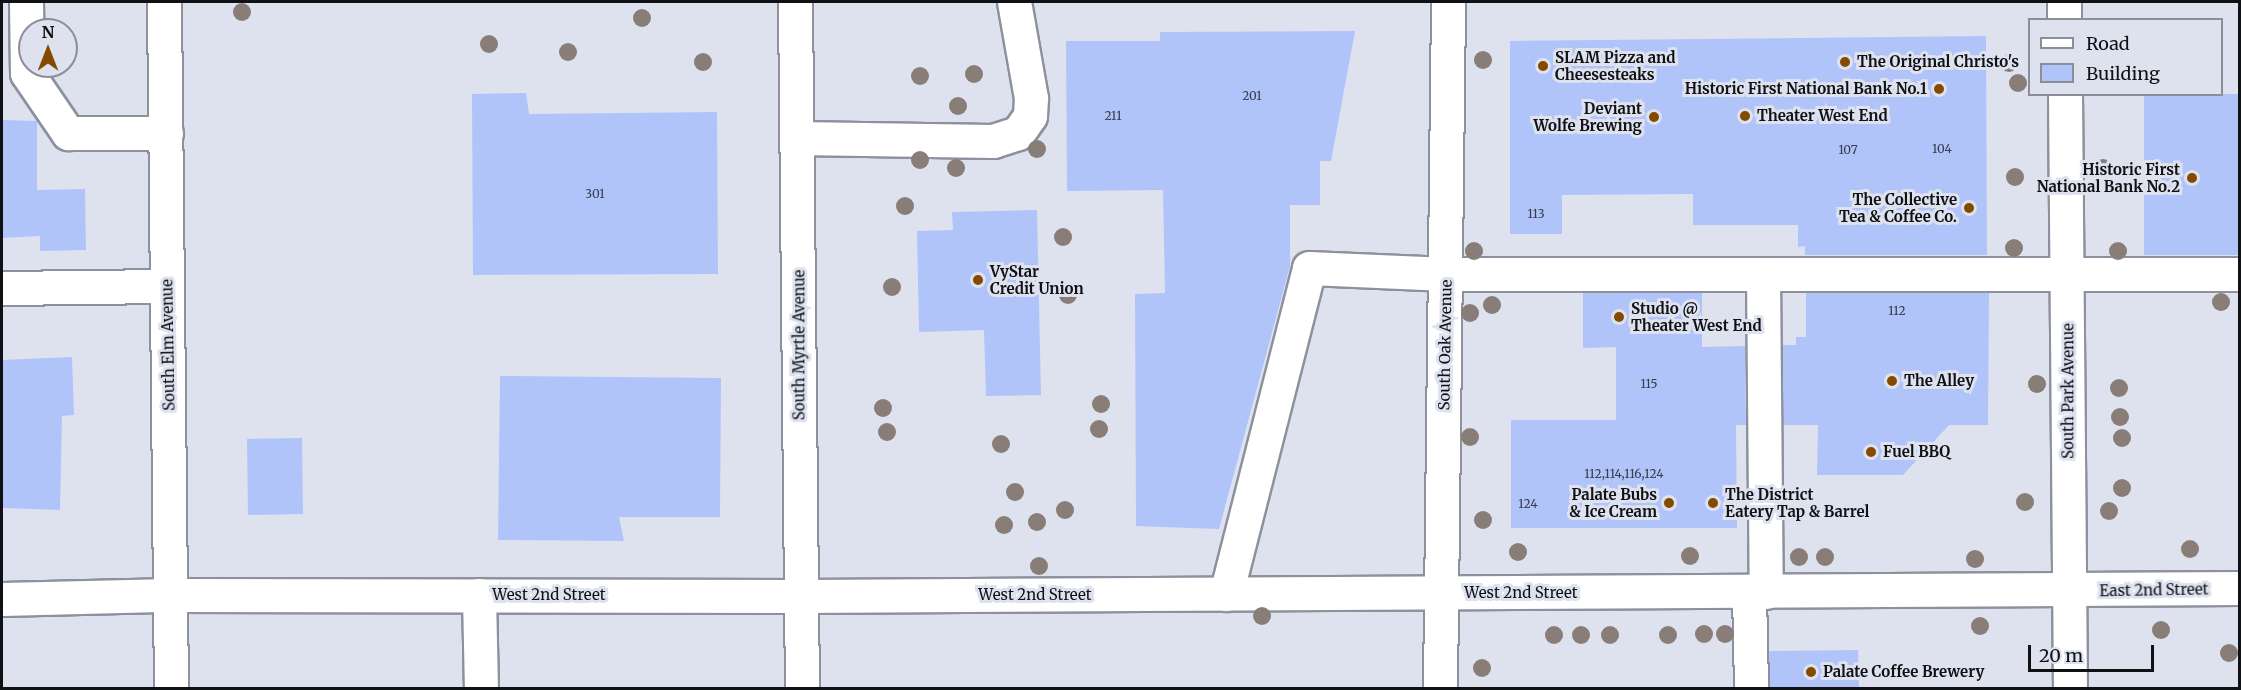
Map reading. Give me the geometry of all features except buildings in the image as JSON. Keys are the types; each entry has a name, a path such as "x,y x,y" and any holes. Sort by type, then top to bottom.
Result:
{"street":[{"path":"26,2 27,73 68,133 166,133"},
{"name":"South Elm Avenue","path":"164,2 171,688"},
{"name":"South Myrtle Avenue","path":"795,2 802,688"},
{"path":"798,138 993,141 1018,133 1030,116 1031,98 1014,2"},
{"name":"South Oak Avenue","path":"1440,688 1439,593 1447,274 1448,2"},
{"path":"2064,2 2064,18"},
{"name":"South Park Avenue","path":"2065,96 2070,688"},
{"path":"1226,594 1309,268 1447,274 2240,274"},
{"path":"1751,688 1758,592 1763,274"},
{"path":"2,288 167,286"},
{"name":"East 2nd Street","path":"2069,591 2240,588"},
{"name":"West 2nd Street","path":"2,599 171,595 801,596 2069,591"},
{"path":"479,595 482,688"}],"place":[{"name":"The Original Christo's","path":"1845,62"},
{"name":"SLAM Pizza and Cheesesteaks","path":"1543,66"},
{"name":"Historic First National Bank No.1","path":"1939,89"},
{"name":"Theater West End","path":"1745,116"},
{"name":"Deviant Wolfe Brewing","path":"1654,117"},
{"name":"Historic First National Bank No.2","path":"2192,178"},
{"name":"The Collective Tea & Coffee Co.","path":"1969,208"},
{"name":"VyStar Credit Union","path":"978,280"},
{"name":"Studio @ Theater West End","path":"1619,317"},
{"name":"The Alley","path":"1892,381"},
{"name":"Fuel BBQ","path":"1871,452"},
{"name":"Palate Bubs & Ice Cream","path":"1669,503"},
{"name":"The District Eatery Tap & Barrel","path":"1713,503"},
{"name":"Palate Coffee Brewery","path":"1811,672"}]}
